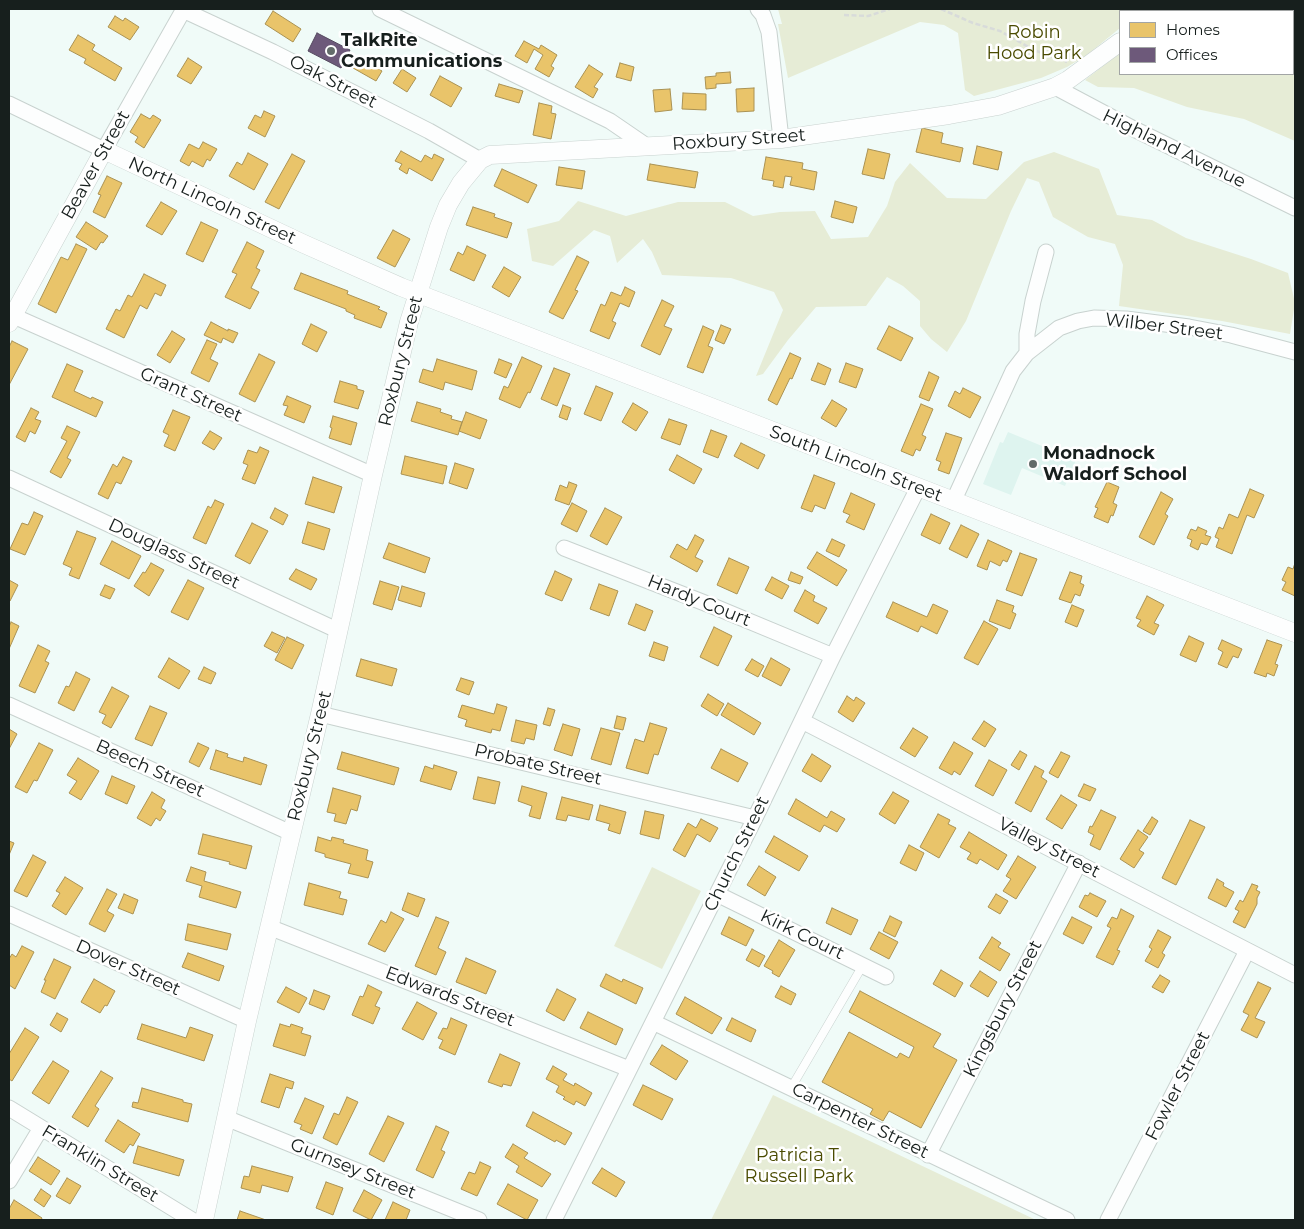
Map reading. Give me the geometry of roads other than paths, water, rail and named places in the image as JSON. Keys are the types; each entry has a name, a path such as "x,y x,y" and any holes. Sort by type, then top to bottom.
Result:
{"street":[{"path":"380,9 610,121 648,147"},
{"path":"758,9 763,15 769,32 782,139"},
{"name":"Beaver Street","path":"10,318 184,10"},
{"name":"Oak Street","path":"184,10 274,52 429,131 480,160"},
{"name":"Roxbury Street","path":"204,1220 247,1021 320,714 409,322 436,235 448,205 461,183 480,160 490,155 782,139 950,115 998,106 1055,87 1080,73 1119,43"},
{"name":"Highland Avenue","path":"1055,87 1134,129 1295,208"},
{"name":"North Lincoln Street","path":"9,104 312,248 400,287 417,292"},
{"path":"1027,353 1027,334 1033,301 1046,252"},
{"name":"South Lincoln Street","path":"417,292 953,502 1295,633"},
{"name":"Grant Street","path":"10,318 373,475"},
{"name":"Wilber Street","path":"953,502 1013,371 1027,353 1059,328 1078,321 1094,318 1126,319 1190,327 1232,335 1295,352"},
{"name":"Douglass Street","path":"9,478 339,631"},
{"name":"Church Street","path":"554,1220 918,488"},
{"name":"Hardy Court","path":"564,548 715,607 833,656"},
{"name":"Beech Street","path":"9,705 291,832"},
{"name":"Probate Street","path":"320,714 755,818"},
{"name":"Valley Street","path":"802,721 1295,975"},
{"name":"Kingsbury Street","path":"928,1155 1079,863"},
{"name":"Kirk Court","path":"717,894 886,976"},
{"name":"Dover Street","path":"9,914 247,1021"},
{"name":"Edwards Street","path":"269,927 630,1068"},
{"name":"Fowler Street","path":"1108,1220 1247,951"},
{"name":"Carpenter Street","path":"653,1022 1067,1220"},
{"name":"Franklin Street","path":"9,1108 192,1220"},
{"name":"Gurnsey Street","path":"226,1118 479,1220"},
{"path":"9,1182 41,1128"}],"lane":[{"path":"791,1088 863,965"}],"place":[{"name":"TalkRite Communications","path":"331,51"},
{"name":"Monadnock Waldorf School","path":"1033,464"}],"park label":[{"name":"Robin Hood Park","path":"1034,43"},
{"name":"Patricia T. Russell Park","path":"799,1166"}]}
